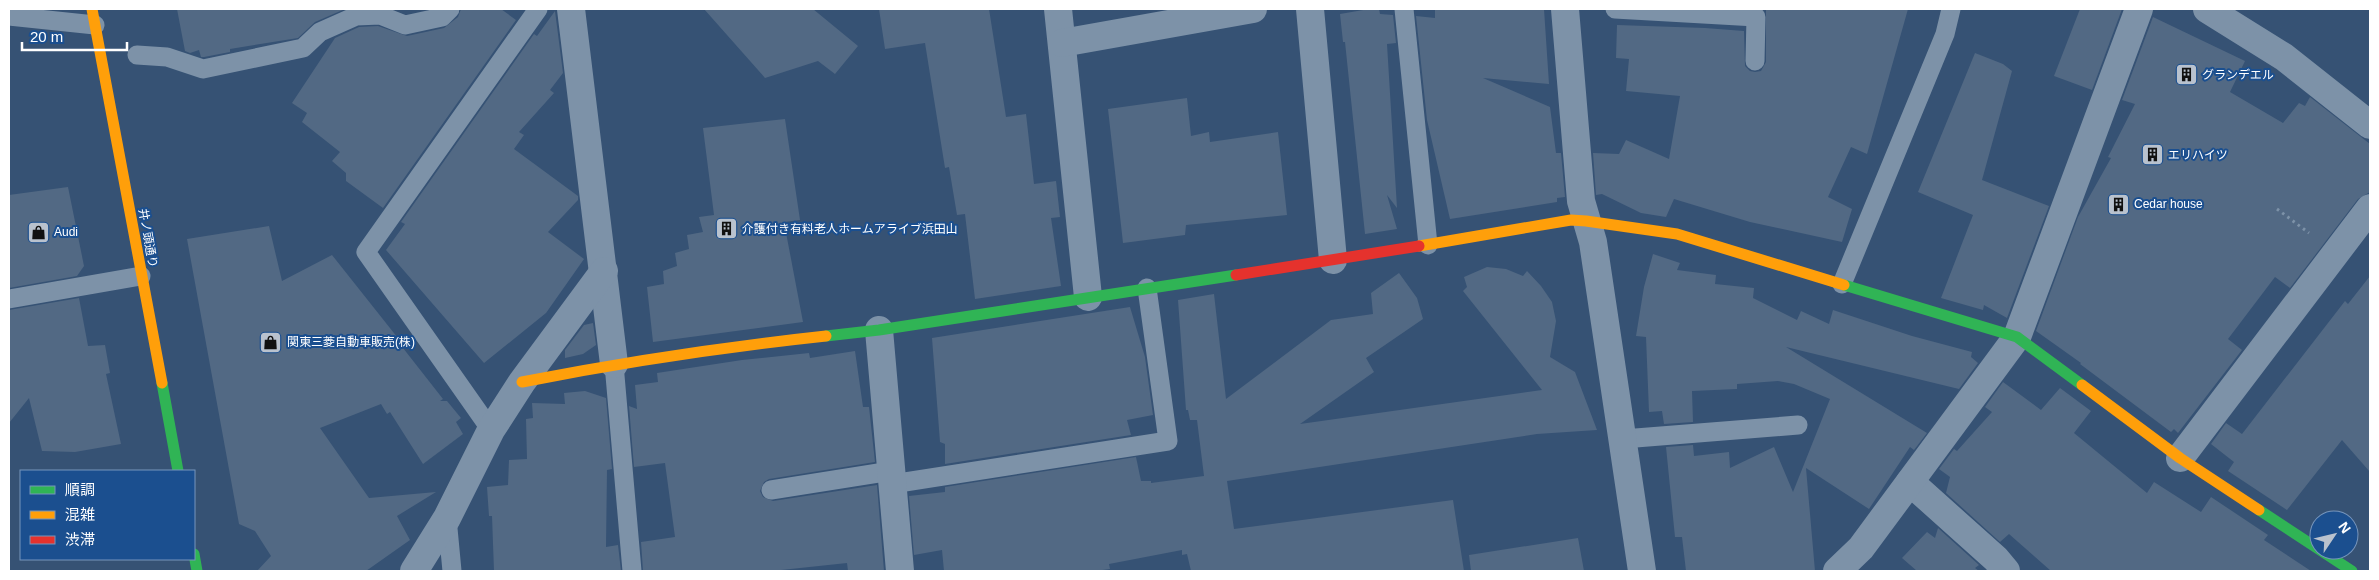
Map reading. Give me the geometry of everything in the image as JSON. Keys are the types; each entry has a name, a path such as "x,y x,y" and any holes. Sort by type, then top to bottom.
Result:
{"street":[{"path":"571,9 614,364"},
{"path":"1058,9 1088,297"},
{"path":"1062,43 1253,9"},
{"path":"1310,9 1333,260"},
{"path":"1565,9 1581,201 1593,242 1642,571"},
{"path":"1838,571 1861,548 2017,337 2139,9"},
{"path":"2207,9 2235,16 2370,126"},
{"name":"井ノ頭通り","path":"94,17 178,470"},
{"path":"2180,458 2370,208"},
{"path":"522,382 614,364 740,345 880,330 1333,260 1571,220 1586,221 1676,234 2017,337 2180,458 2352,571"},
{"path":"414,571 448,518 491,430 522,382 604,271"},
{"path":"880,330 900,571"},
{"path":"1910,482 1996,559 2006,571"}],"lane":[{"path":"137,55 166,57 203,69 303,48 320,32 356,16 380,15 405,25 442,17 450,9"},
{"path":"491,430 366,252 538,9"},
{"path":"1404,9 1428,244"},
{"path":"1615,9 1756,17 1754,61"},
{"path":"1842,284 1945,34 1951,9"},
{"path":"9,16 94,17"},
{"path":"9,298 141,276"},
{"path":"771,490 891,478 1168,441 1147,288"},
{"path":"614,364 632,571"},
{"path":"1623,439 1798,425"},
{"path":"448,518 452,571"}],"path":[{"path":"2277,209 2336,254"}],"building":[{"path":"177,9 345,9 315,22 298,38 230,49 230,52 201,57 199,50 190,53 185,51"},
{"path":"461,9 501,9 516,20 383,208 346,181 346,173 332,161 340,152 302,122 307,113 292,103 335,38 359,27 378,26 407,36 444,28 458,17"},
{"path":"704,9 813,9 858,46 835,74 818,61 765,78"},
{"path":"879,9 989,9 1006,117 1026,114 1034,184 1056,181 1060,217 1051,218 1061,286 975,299 965,214 957,215 949,167 945,168 925,43 885,49"},
{"path":"1379,9 1380,14 1393,15 1396,43 1387,44 1397,208 1387,195 1397,229 1365,234 1345,42 1343,42 1340,14"},
{"path":"1435,9 1544,9 1549,84 1483,78 1550,107 1556,153 1561,153 1565,197 1557,198 1557,202 1450,219 1427,120 1416,16 1435,18"},
{"path":"1766,9 1908,9 1867,154 1851,147 1828,197 1852,209 1842,242 1750,222 1674,199 1666,217 1641,213 1602,194 1596,195 1593,153 1619,154 1626,140 1669,159 1680,96 1626,91 1629,59 1616,58 1617,25 1744,31 1745,66 1750,71 1755,72 1761,71 1766,62"},
{"path":"2080,9 2122,9 2092,90 2054,76"},
{"path":"555,11 563,73 550,90 554,93 519,132 524,135 514,149 578,196 578,200 548,232 584,259 546,313 484,363 386,250 405,224 401,222 534,34 537,36"},
{"path":"2153,17 2245,61 2230,92 2283,123 2299,103 2305,106 2310,97 2370,144 2370,192 2358,199 2290,288 2275,277 2228,339 2242,350 2178,433 2174,429 2171,432 2036,331 2078,217 2111,158 2108,157 2135,104 2122,100"},
{"path":"1975,53 2003,64 2012,71 1982,180 2049,206 2007,318 1984,305 1983,310 1941,298 1973,215 1918,192"},
{"path":"1187,98 1191,136 1209,132 1210,142 1278,132 1287,215 1186,225 1185,235 1123,243 1108,109"},
{"name":"介護付き有料老人ホームアライブ浜田山","path":"785,119 800,220 784,222 803,322 653,342 647,287 664,284 663,271 677,266 675,253 689,249 687,235 703,232 699,217 714,215 703,128"},
{"path":"68,187 84,266 77,276 9,288 9,195"},
{"path":"269,226 282,281 332,255 405,347 403,348 443,399 440,401 447,401 461,418 456,422 463,434 423,464 390,412 387,414 381,404 320,428 369,498 436,492 397,516 410,540 366,571 257,571 271,556 255,531 239,524 187,239"},
{"path":"1653,254 1680,263 1677,270 1716,275 1715,284 1754,288 1753,298 1797,320 1801,311 1829,324 1833,310 1912,336 1972,352 1971,357 1978,363 1959,389 1786,347 1927,433 1914,450 1910,447 1869,509 1806,468 1815,571 1686,571 1682,537 1675,537 1666,447 1693,445 1694,456 1729,452 1730,468 1774,447 1793,492 1830,399 1794,384 1778,381 1737,384 1737,389 1692,391 1693,422 1664,424 1662,411 1649,412 1646,337 1636,336 1644,287"},
{"path":"1487,267 1506,269 1523,276 1527,271 1552,302 1556,321 1550,357 1575,372 1597,430 1537,434 1227,481 1234,529 1453,500 1464,571 1191,571 1187,554 1182,555 1182,550 1109,564 1110,569 1095,571 944,571 942,550 914,555 909,496 945,492 945,487 1136,457 1141,481 1151,481 1151,483 1204,476 1197,420 1190,420 1188,410 1186,410 1178,300 1214,294 1226,399 1331,320 1373,314 1371,293 1399,273 1417,298 1423,319 1366,358 1374,372 1300,424 1542,390 1463,291 1467,287 1464,277"},
{"path":"2370,276 2370,472 2342,440 2287,510 2228,471 2234,462 2211,444 2226,423 2242,434 2345,301 2348,304"},
{"path":"79,298 88,346 105,345 110,373 106,374 121,444 75,452 42,451 29,398 9,423 9,310"},
{"path":"1130,307 1145,357 1153,415 1127,420 1131,435 945,464 945,444 940,442 932,338"},
{"path":"593,323 596,345 583,354 565,358 565,350 584,325"},
{"path":"855,351 863,407 869,407 875,462 769,479 764,482 760,491 763,497 773,501 877,485 884,571 848,571 847,563 772,571 643,571 641,542 675,537 665,463 634,467 629,406 637,409 635,385 658,382 657,373 742,360 809,353 810,358"},
{"path":"2003,382 2041,410 2060,388 2091,411 2074,433 2147,493 2154,482 2201,512 2211,497 2268,535 2264,540 2311,571 2051,571 2009,534 2000,542 1946,493 1950,477 1939,469 1954,449 1957,451 1992,412 1985,407"},
{"path":"585,391 606,398 612,469 607,470 606,547 618,545 621,571 494,571 492,516 489,516 487,487 508,485 509,460 527,459 526,419 533,418 532,403 565,404 564,393"},
{"path":"1938,528 1979,565 1975,568 1979,571 1917,571 1902,558 1927,532 1935,538"},
{"path":"1578,538 1584,571 1471,571 1469,555"}],"traffic: fast":[{"path":"826,336 879,330 1236,275"},
{"path":"1844,285 2017,337 2082,385"},
{"path":"162,383 178,470"},
{"path":"2259,510 2352,571"},
{"path":"195,560 197,571"}],"traffic: slow":[{"path":"92,9 162,383"},
{"path":"1419,246 1571,220 1586,221 1677,234 1844,285"},
{"path":"522,382 674,356 826,336"},
{"path":"2082,385 2180,458 2259,510"}],"traffic: jam":[{"path":"1236,275 1419,246"}],"place":[{"name":"グランデエル","path":"2186,75"},
{"name":"エリハイツ","path":"2152,155"},
{"name":"Cedar house","path":"2118,204"},
{"name":"介護付き有料老人ホームアライブ浜田山","path":"726,229"},
{"name":"Audi","path":"38,232"},
{"name":"関東三菱自動車販売(株)","path":"271,342"}]}
